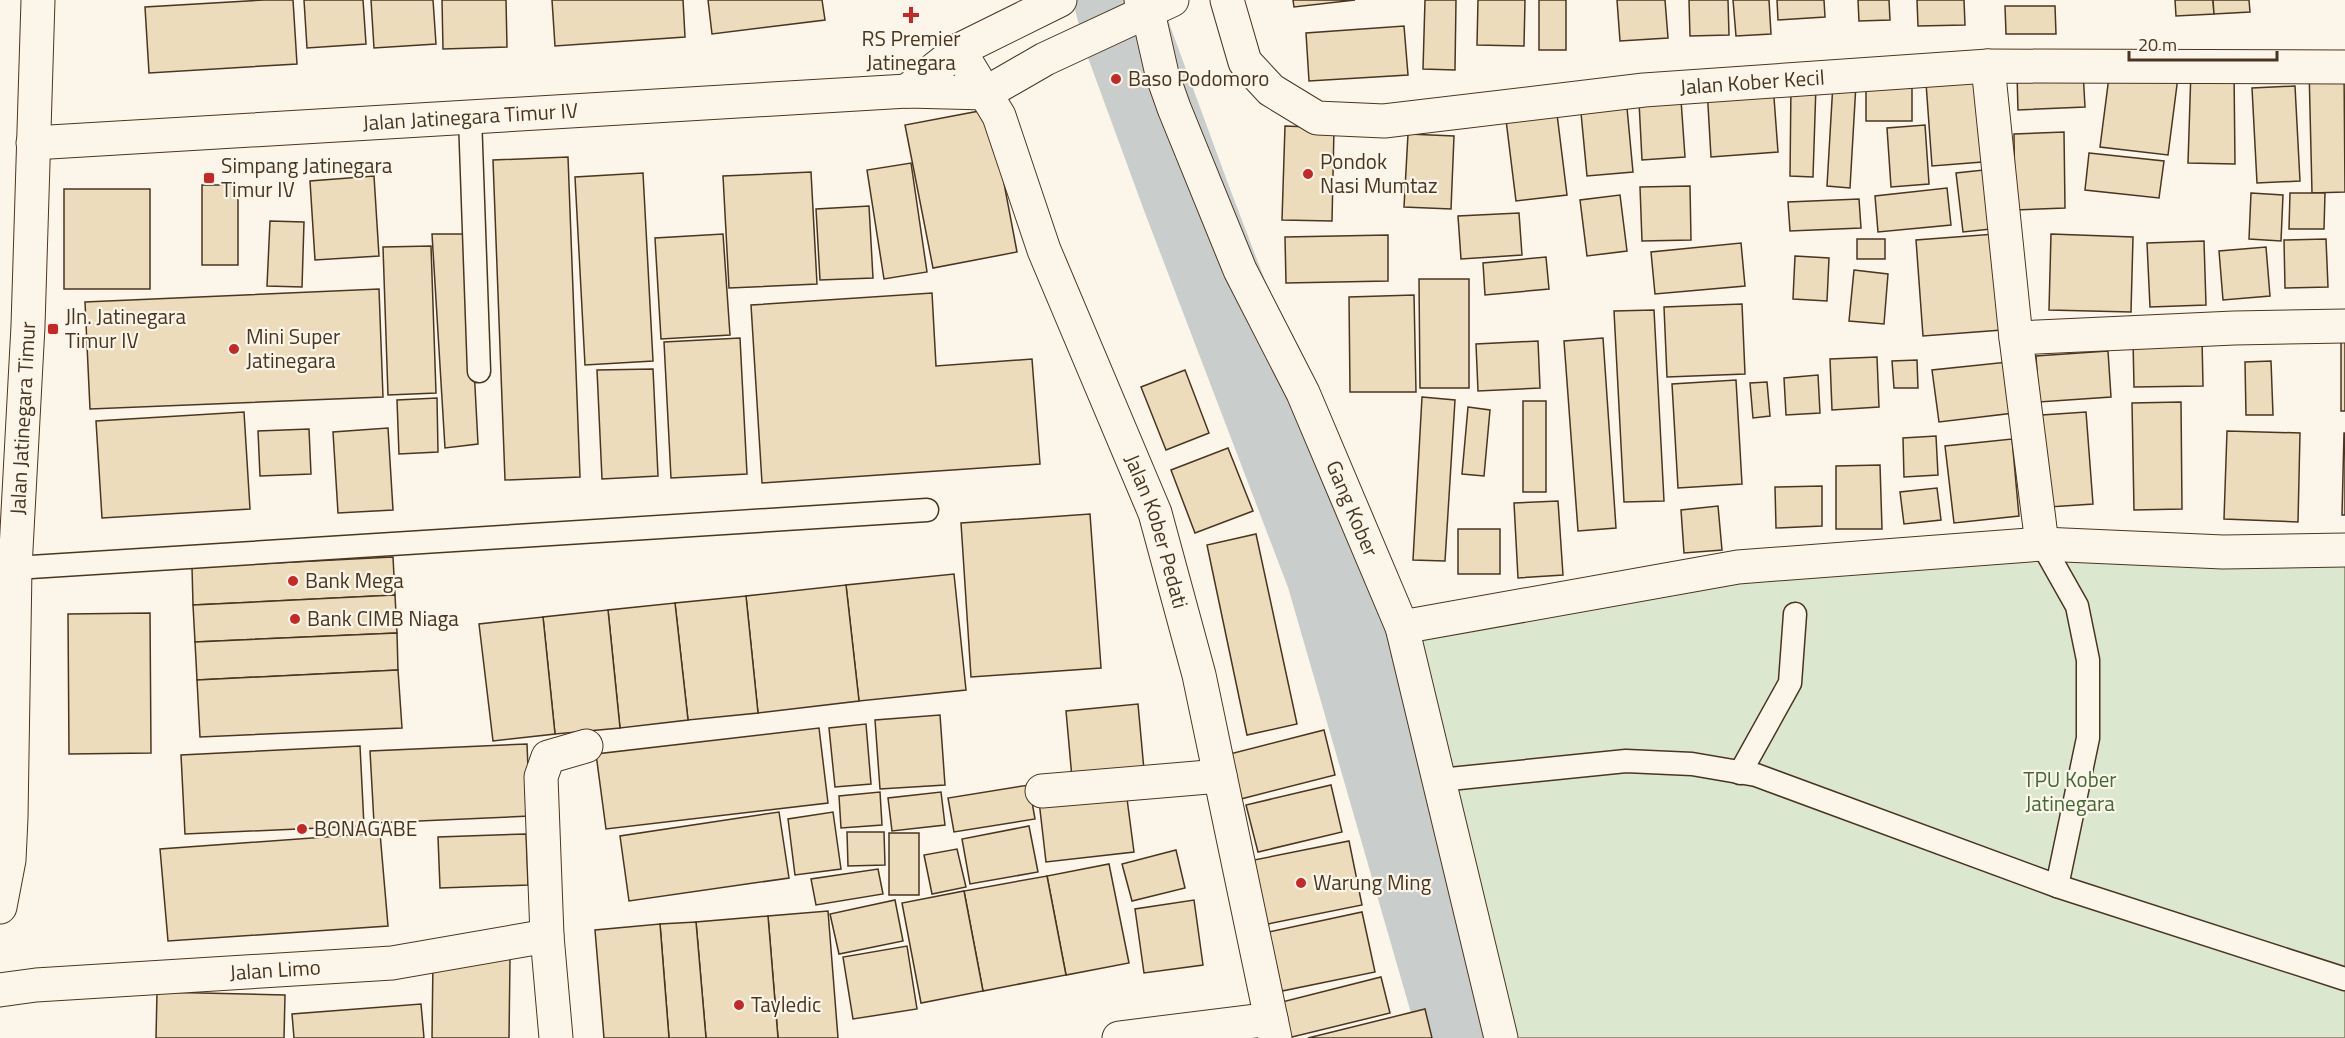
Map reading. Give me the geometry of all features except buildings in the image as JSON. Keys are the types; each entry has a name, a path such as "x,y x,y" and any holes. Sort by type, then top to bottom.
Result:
{"street":[{"name":"Jalan Jatinegara Timur","path":"0,907 9,860 11,818 8,568 28,326 38,0"},
{"path":"908,91 959,50 1060,0"},
{"name":"Jalan Kober Kecil","path":"1227,0 1245,62 1271,90 1317,118 1384,121 1644,90 1988,66 2345,67"},
{"path":"986,93 1045,59 1148,7"},
{"name":"Gang Kober","path":"1148,7 1162,74 1236,260 1304,393 1402,627 1500,1038"},
{"name":"Jalan Kober Pedati","path":"959,50 999,116 1044,250 1155,513 1198,675 1273,1029"},
{"path":"1988,66 2016,338 2042,544"},
{"name":"Jalan Jatinegara Timur IV","path":"33,143 908,91 986,93"},
{"path":"2016,338 2234,328 2345,326"},
{"path":"1402,627 1738,567 2042,544 2223,552 2345,550"},
{"path":"556,1038 548,936 541,777 548,757 586,746"},
{"path":"1042,791 1220,776"},
{"name":"Jalan Limo","path":"0,990 36,985 392,963 548,936"},
{"path":"1119,1038 1273,1029"}],"lane":[{"path":"470,117 479,371"},
{"path":"8,568 927,510"},
{"path":"2042,544 2077,606 2088,660 2088,738 2057,886"},
{"path":"1740,773 1791,683 1795,614"},
{"path":"1440,780 1626,761 1692,764 1756,775 2057,886 2345,979"}],"green space":[{"name":"TPU Kober Jatinegara","path":"2345,550 2345,1038 1501,1038 1402,627 1738,567"}],"waterway":[{"path":"1118,0 1128,39 1186,197 1330,574 1464,1038"}],"place":[{"name":"RS Premier Jatinegara","path":"911,15"},
{"name":"Baso Podomoro","path":"1116,79"},
{"name":"Pondok Nasi Mumtaz","path":"1308,174"},
{"name":"Simpang Jatinegara Timur IV","path":"209,178"},
{"name":"Jln. Jatinegara Timur IV","path":"53,329"},
{"name":"Mini Super Jatinegara","path":"234,349"},
{"name":"Bank Mega","path":"293,581"},
{"name":"Bank CIMB Niaga","path":"295,619"},
{"name":"BONAGABE","path":"302,829"},
{"name":"Warung Ming","path":"1301,883"},
{"name":"Tayledic","path":"739,1005"}]}
